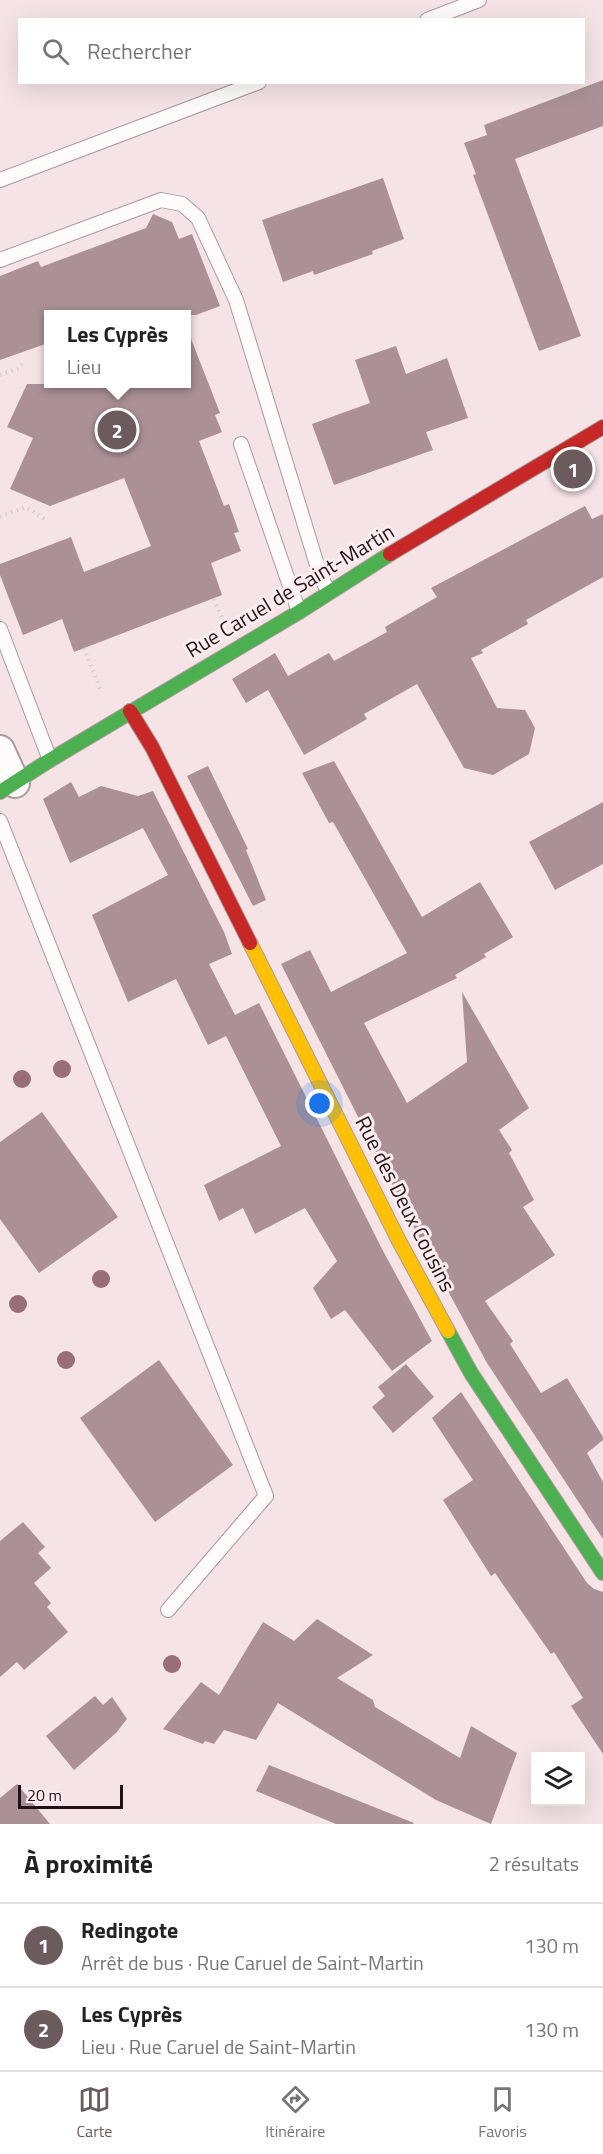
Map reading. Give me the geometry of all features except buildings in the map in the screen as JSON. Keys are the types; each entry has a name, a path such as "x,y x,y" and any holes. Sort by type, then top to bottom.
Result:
{"street":[{"name":"Rue Caruel de Saint-Martin","path":"7,788 130,711 299,612 603,427"},
{"name":"Rue des Deux Cousins","path":"130,711 152,747 399,1241 471,1373 603,1573"},
{"path":"0,750 7,788"}],"lane":[{"path":"432,18 479,0"},
{"path":"0,180 254,84"},
{"path":"0,260 161,200 182,204 198,218 236,300 321,578 329,592"},
{"path":"242,444 299,612"},
{"path":"0,629 50,760"},
{"path":"0,821 266,1496 168,1610"}],"path":[{"path":"0,375 19,368 23,361"},
{"path":"0,517 27,507 48,521"},
{"path":"214,598 225,627"},
{"path":"84,648 104,700"}],"traffic: fast":[{"path":"0,792 299,612 390,554"},
{"path":"448,1331 471,1373 603,1573"}],"traffic: slow":[{"path":"250,943 399,1241 448,1331"}],"traffic: jam":[{"path":"390,554 603,427"},
{"path":"130,711 152,747 250,943"}],"place":[{"name":"Les Cyprès","path":"117,430"},
{"name":"Redingote","path":"573,469"}]}
